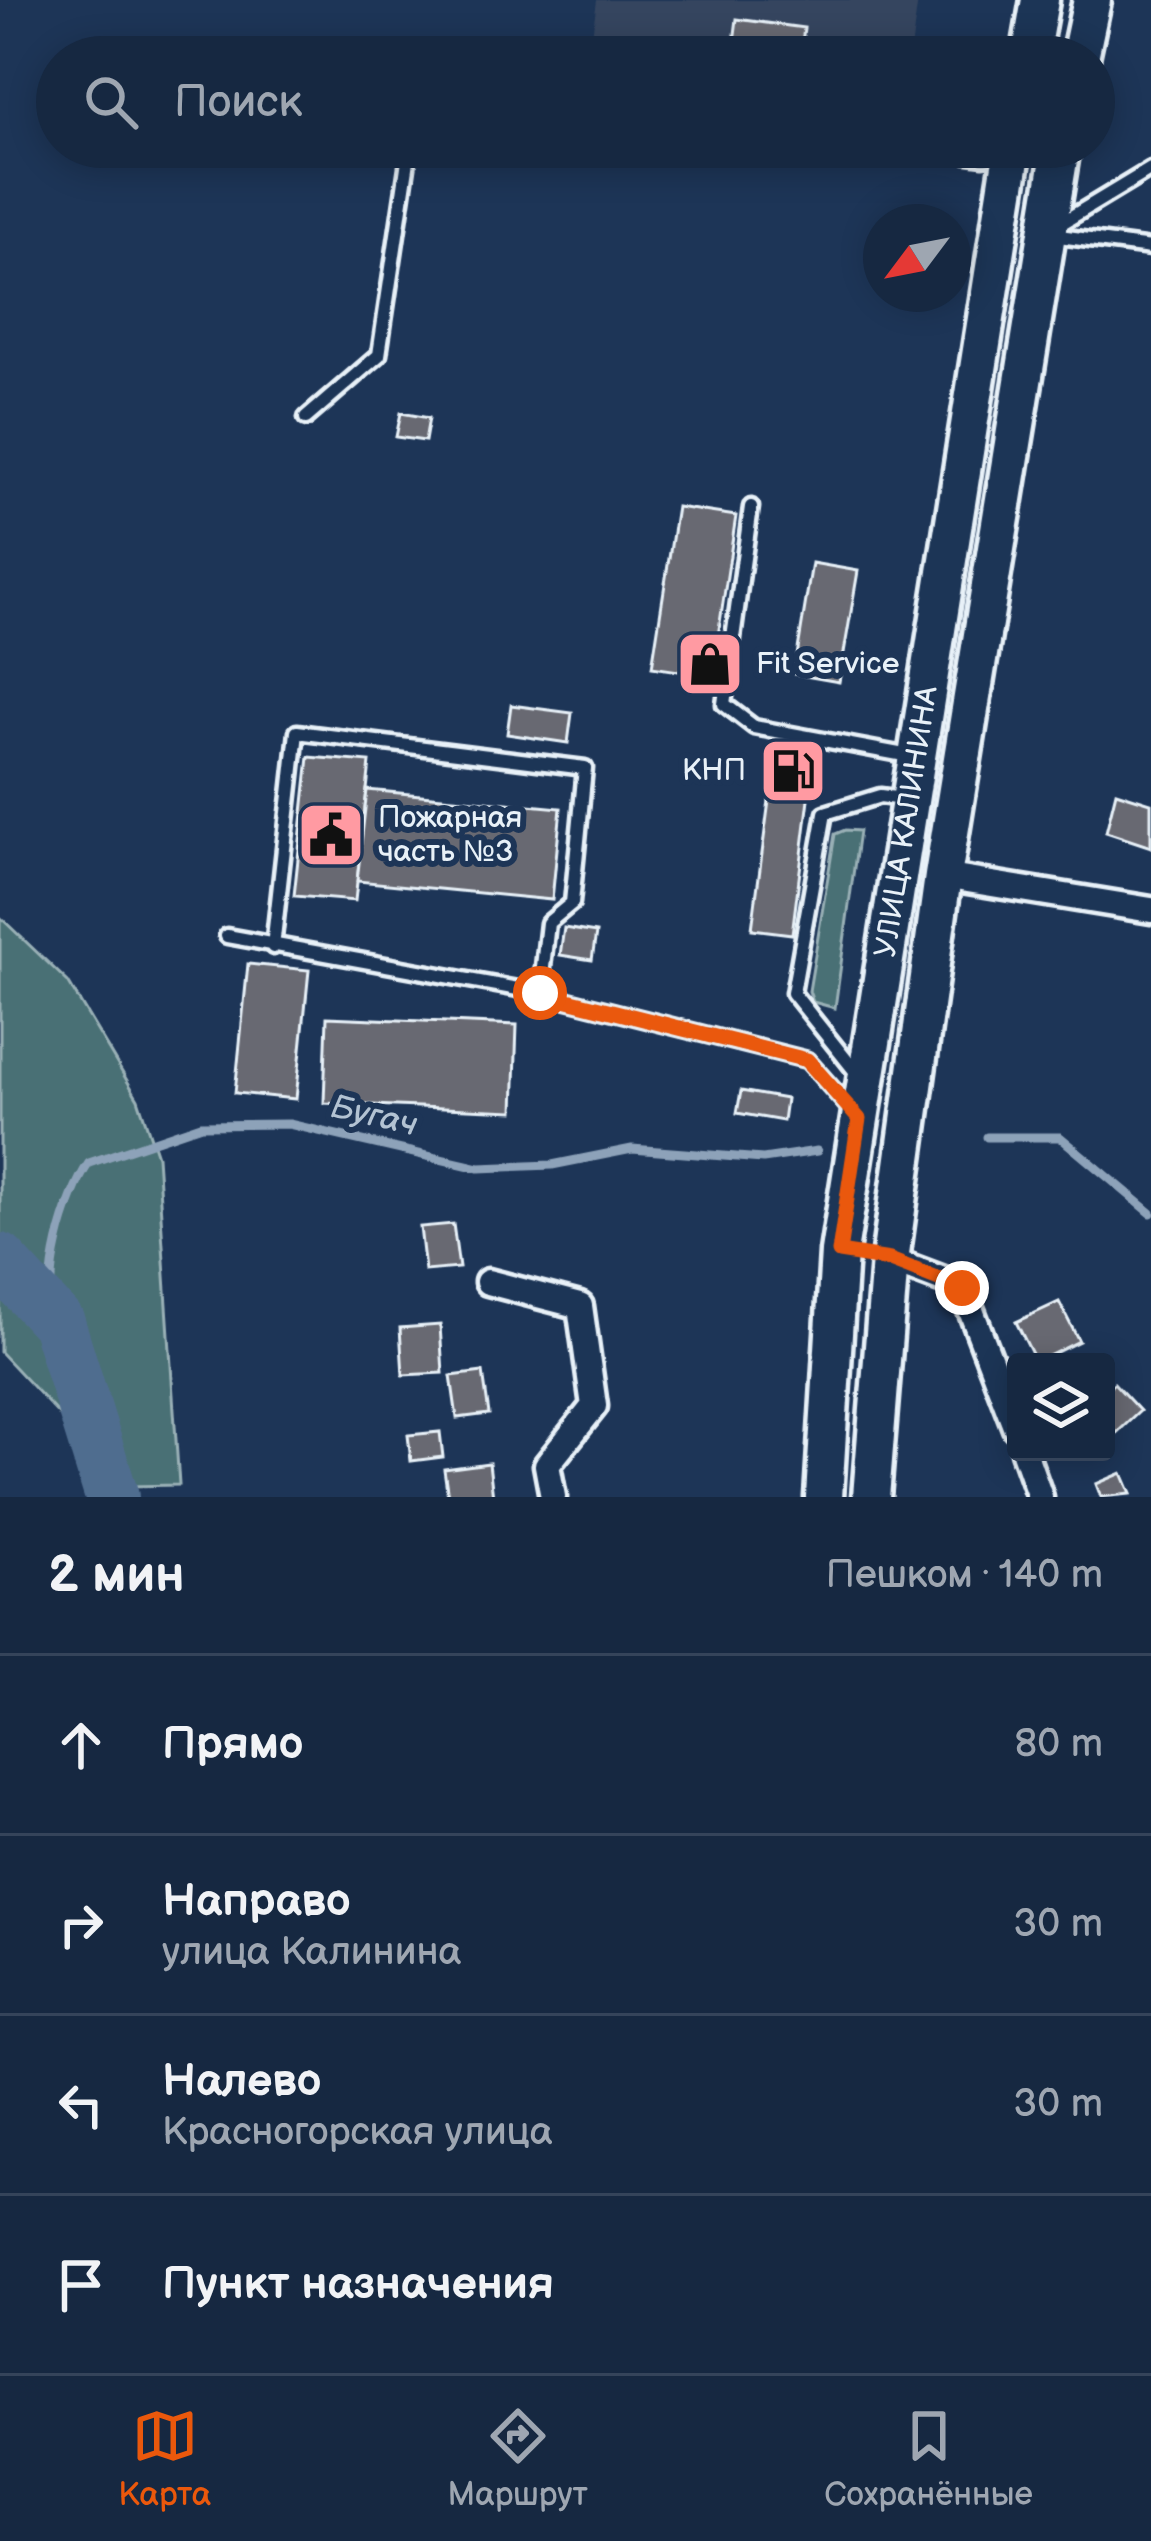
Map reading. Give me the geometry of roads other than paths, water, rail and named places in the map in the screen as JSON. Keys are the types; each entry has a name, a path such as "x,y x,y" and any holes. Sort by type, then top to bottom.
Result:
{"main road":[{"path":"1034,36 1040,0"},
{"path":"1085,36 1092,3"},
{"name":"УЛИЦА КАЛИНИНА","path":"824,1497 839,1252 1010,168"},
{"name":"УЛИЦА КАЛИНИНА","path":"871,1497 890,1260 944,876 1057,168"},
{"path":"839,1252 890,1260"}],"street":[{"path":"944,876 1151,910"},
{"path":"890,1260 962,1288 1007,1405"},
{"path":"488,1282 580,1306 594,1406 547,1465 554,1497"},
{"path":"1027,1461 1040,1497"}],"lane":[{"path":"307,418 379,355 407,168"},
{"path":"1043,234 1151,169"},
{"path":"1043,234 1151,248"},
{"path":"752,507 724,704 754,728 916,757"},
{"path":"273,947 297,732 585,768 572,904 548,923 540,993"},
{"path":"863,1081 793,993 825,813 880,796 910,800"},
{"path":"227,936 540,993 807,1060 859,1119"}],"waterway":[{"name":"Бугач","path":"58,1323 53,1307 53,1264 72,1197 89,1163 201,1125 289,1124 479,1168 552,1165 632,1149 763,1159 817,1151"},
{"name":"Бугач","path":"987,1137 1060,1137 1151,1213"},
{"path":"0,1260 58,1323 112,1497"}],"place":[{"name":"Fit Service","path":"710,664"},
{"name":"КНП","path":"793,771"},
{"name":"Пожарная часть №3","path":"331,835"}]}
